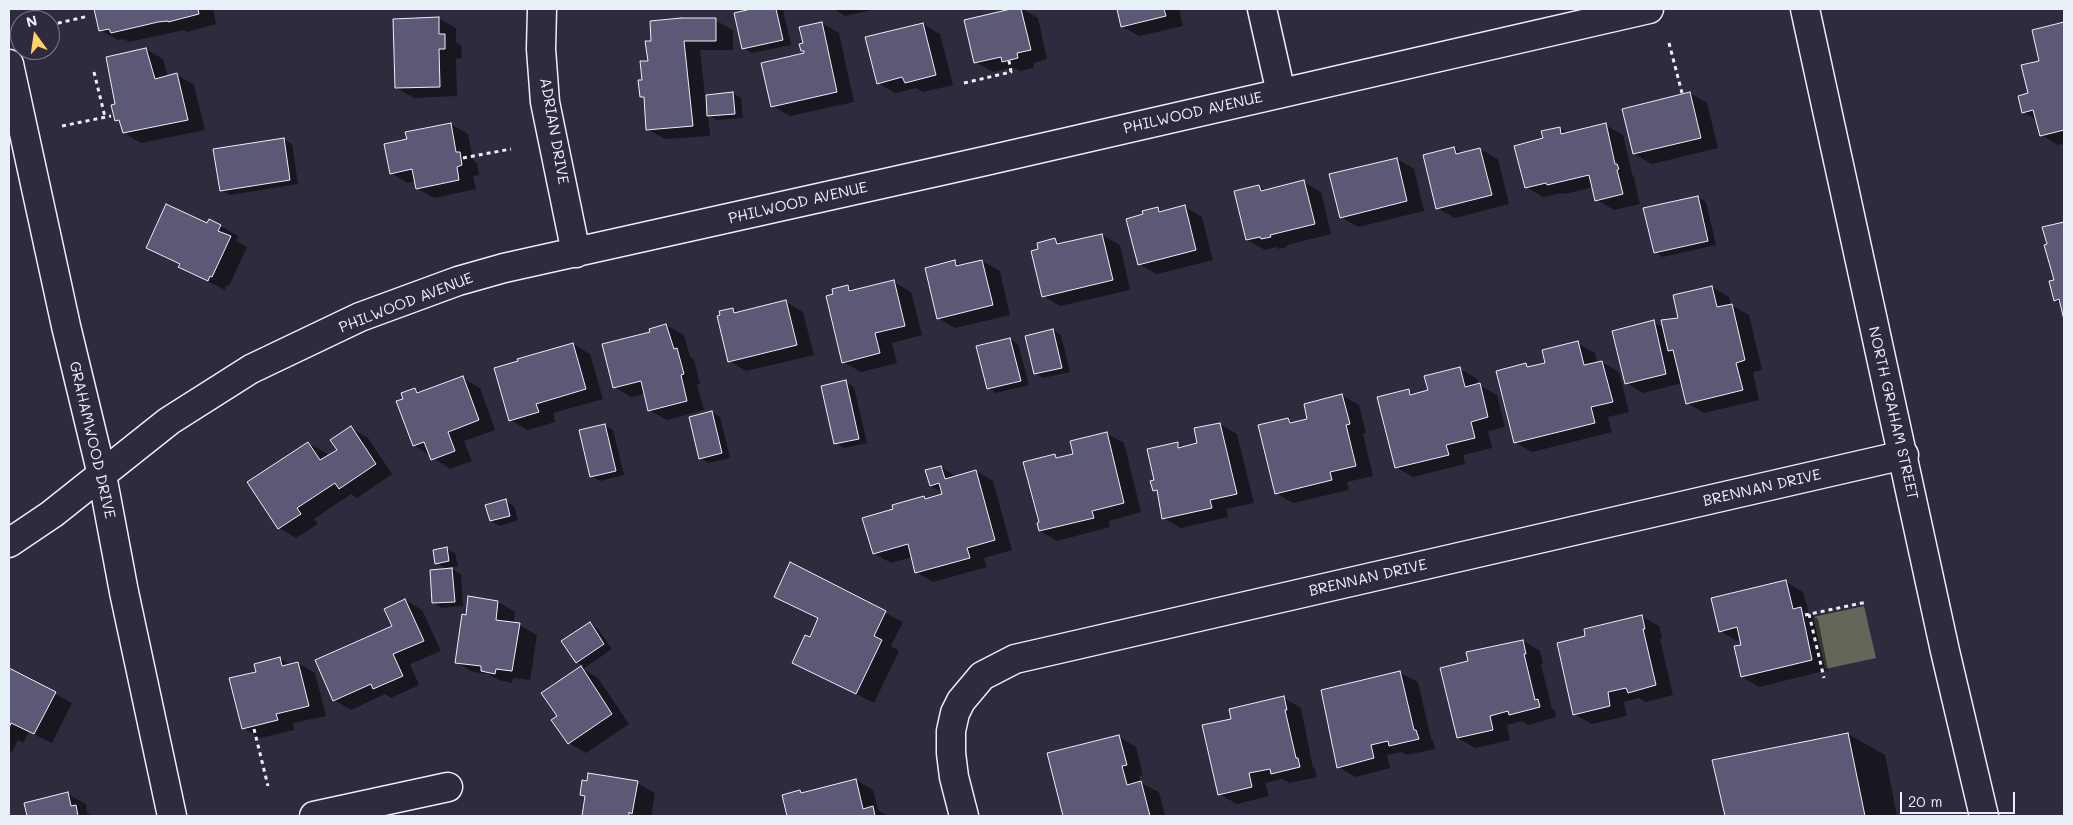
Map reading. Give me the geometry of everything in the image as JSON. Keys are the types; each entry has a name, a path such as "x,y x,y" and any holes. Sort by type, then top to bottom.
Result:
{"street":[{"name":"ADRIAN DRIVE","path":"542,9 541,49 545,102 576,253"},
{"path":"1262,9 1280,93"},
{"name":"PHILWOOD AVENUE","path":"9,543 52,514 169,421 251,369 360,317 458,281 504,268 1649,9"},
{"name":"NORTH GRAHAM STREET","path":"1805,9 1904,455 1945,651 1984,816"},
{"name":"GRAHAMWOOD DRIVE","path":"9,64 66,326 102,475 124,592 172,816"},
{"name":"BRENNAN DRIVE","path":"964,816 951,753 951,732 956,713 961,701 982,676 1015,659 1904,455"},
{"path":"314,816 448,787"}],"path":[{"path":"60,23 89,16"},
{"path":"1669,43 1682,92"},
{"path":"964,83 1012,72 1009,61"},
{"path":"94,72 105,117"},
{"path":"62,126 111,116"},
{"path":"463,158 511,149"},
{"path":"1824,678 1807,615 1867,602"},
{"path":"254,729 268,786"}],"green space":[{"path":"1864,606 1876,658 1825,669 1813,617"}],"building":[{"path":"94,9 198,9 199,14 111,33 109,29 99,31"},
{"path":"751,9 776,9 783,40 742,49 734,13"},
{"path":"1011,9 1021,9 1031,50 1017,53 1018,58 1002,62 1001,57 974,63 964,20"},
{"path":"1117,9 1164,9 1166,16 1121,27"},
{"path":"439,17 439,34 445,34 445,49 439,49 440,87 395,88 393,19"},
{"path":"681,18 716,18 716,41 684,41 693,126 646,130 644,97 640,97 638,80 642,80 640,61 648,61 645,41 651,41 650,21"},
{"path":"822,22 837,92 771,107 761,63 804,53 804,51 801,51 799,44 803,43 799,27"},
{"path":"2064,22 2064,130 2040,136 2033,110 2022,113 2018,96 2028,93 2021,65 2039,61 2032,30"},
{"path":"923,23 936,75 905,83 902,77 877,84 865,37"},
{"path":"146,48 155,79 177,73 188,120 123,133 119,120 115,121 111,105 115,104 106,57"},
{"path":"733,92 735,114 707,116 706,95"},
{"path":"1690,92 1701,138 1633,154 1622,109"},
{"path":"451,123 456,152 460,152 462,165 457,167 459,180 416,189 412,169 390,174 384,144 407,139 405,132"},
{"path":"1606,123 1615,164 1617,164 1619,169 1617,170 1623,194 1595,201 1589,175 1525,188 1514,146 1543,138 1541,131 1560,127 1561,134"},
{"path":"284,138 290,180 220,191 213,149"},
{"path":"1454,147 1456,154 1480,148 1492,195 1436,209 1423,155"},
{"path":"1397,158 1407,201 1340,218 1329,174"},
{"path":"1304,180 1315,224 1270,235 1271,237 1246,240 1234,191 1259,185 1261,191"},
{"path":"1698,196 1708,241 1654,253 1643,208"},
{"path":"166,204 207,223 209,219 221,225 218,231 231,236 212,277 210,276 208,281 178,267 180,264 146,248"},
{"path":"1185,205 1196,250 1138,265 1126,219 1143,214 1142,211 1158,207 1159,212"},
{"path":"2064,222 2064,320 2059,299 2054,301 2049,281 2054,280 2044,245 2047,244 2042,227"},
{"path":"1102,234 1113,280 1042,297 1031,251 1038,249 1037,243 1055,238 1057,244"},
{"path":"955,260 956,266 982,260 993,305 937,319 925,268"},
{"path":"894,280 905,326 875,333 880,353 842,363 826,296 833,294 832,289 848,285 849,291"},
{"path":"1712,286 1717,307 1732,304 1745,360 1736,363 1743,390 1686,404 1673,350 1668,351 1661,320 1678,318 1673,295"},
{"path":"786,300 797,345 728,362 717,316 720,315 719,311 733,308 734,313"},
{"path":"1654,320 1666,374 1625,384 1612,331"},
{"path":"666,324 674,349 677,348 684,374 681,375 687,401 648,411 641,381 613,388 602,344 650,332 649,329"},
{"path":"1053,329 1062,368 1034,374 1025,336"},
{"path":"1010,338 1021,381 987,389 976,346"},
{"path":"1578,341 1584,365 1602,361 1613,402 1591,407 1595,423 1514,443 1496,371 1526,363 1527,367 1545,363 1542,350"},
{"path":"573,343 586,389 536,404 539,412 509,421 494,368 518,361 517,359"},
{"path":"1460,367 1465,387 1480,383 1488,417 1471,422 1475,438 1446,445 1449,455 1395,468 1377,397 1409,389 1410,395 1428,390 1424,376"},
{"path":"463,376 479,420 448,432 455,451 431,460 424,442 413,446 396,401 403,399 401,393 415,388 417,393"},
{"path":"846,380 859,439 834,444 821,386"},
{"path":"1342,394 1350,424 1346,425 1356,466 1330,472 1332,480 1275,494 1258,425 1288,418 1290,423 1307,419 1304,404"},
{"path":"712,411 722,453 699,459 689,417"},
{"path":"1220,423 1237,494 1210,500 1212,508 1162,519 1157,490 1153,491 1150,481 1154,480 1147,449 1178,442 1178,448 1197,443 1194,428"},
{"path":"605,424 616,471 590,477 579,430"},
{"path":"351,426 376,464 339,489 335,483 297,508 301,514 278,529 247,482 308,442 320,460 337,450 330,440"},
{"path":"1107,432 1124,503 1092,511 1094,518 1039,531 1037,523 1039,522 1023,462 1055,454 1056,458 1073,454 1070,441"},
{"path":"941,466 945,479 976,470 995,540 967,548 970,558 915,573 908,544 873,554 862,518 893,509 892,505 924,496 925,499 942,494 939,483 930,486 925,470"},
{"path":"506,499 510,516 490,521 485,505"},
{"path":"447,547 449,561 435,564 433,550"},
{"path":"790,562 886,611 874,636 882,640 856,694 792,663 805,635 810,637 818,618 774,597"},
{"path":"452,568 455,602 432,603 430,570"},
{"path":"1786,580 1793,609 1801,607 1812,660 1741,677 1734,646 1741,645 1737,627 1719,632 1711,598"},
{"path":"468,596 498,601 496,620 520,623 512,671 496,669 495,674 481,671 481,666 455,663 462,614 466,615"},
{"path":"405,599 424,641 393,654 403,676 373,689 371,684 333,701 315,660 392,626 384,609"},
{"path":"1642,615 1645,629 1643,629 1656,685 1628,693 1626,688 1608,692 1610,706 1573,715 1557,643 1585,636 1584,629"},
{"path":"590,622 604,644 576,663 561,641"},
{"path":"1523,640 1526,654 1524,654 1535,700 1538,699 1540,707 1509,715 1508,711 1490,716 1493,730 1457,738 1440,668 1468,661 1466,652"},
{"path":"280,657 282,666 298,662 309,706 276,714 278,720 242,729 229,678 256,672 254,664"},
{"path":"581,666 612,714 568,744 551,720 557,716 541,693"},
{"path":"9,668 56,692 34,734 11,723 9,728"},
{"path":"1400,671 1414,730 1416,730 1419,739 1389,746 1388,741 1371,745 1374,758 1337,768 1321,690"},
{"path":"1284,696 1287,710 1285,710 1296,758 1298,758 1300,767 1271,774 1270,769 1249,773 1252,787 1218,795 1202,725 1231,719 1229,709"},
{"path":"1848,733 1865,816 1725,816 1712,760"},
{"path":"1119,735 1127,765 1122,766 1127,785 1141,781 1150,816 1063,816 1047,753"},
{"path":"588,773 638,781 632,814 629,812 629,816 582,816 585,796 580,795 582,780 587,781"},
{"path":"856,779 863,809 873,806 875,816 787,816 782,795 800,790 801,793"},
{"path":"68,792 71,806 76,805 78,816 27,816 24,803"}]}
